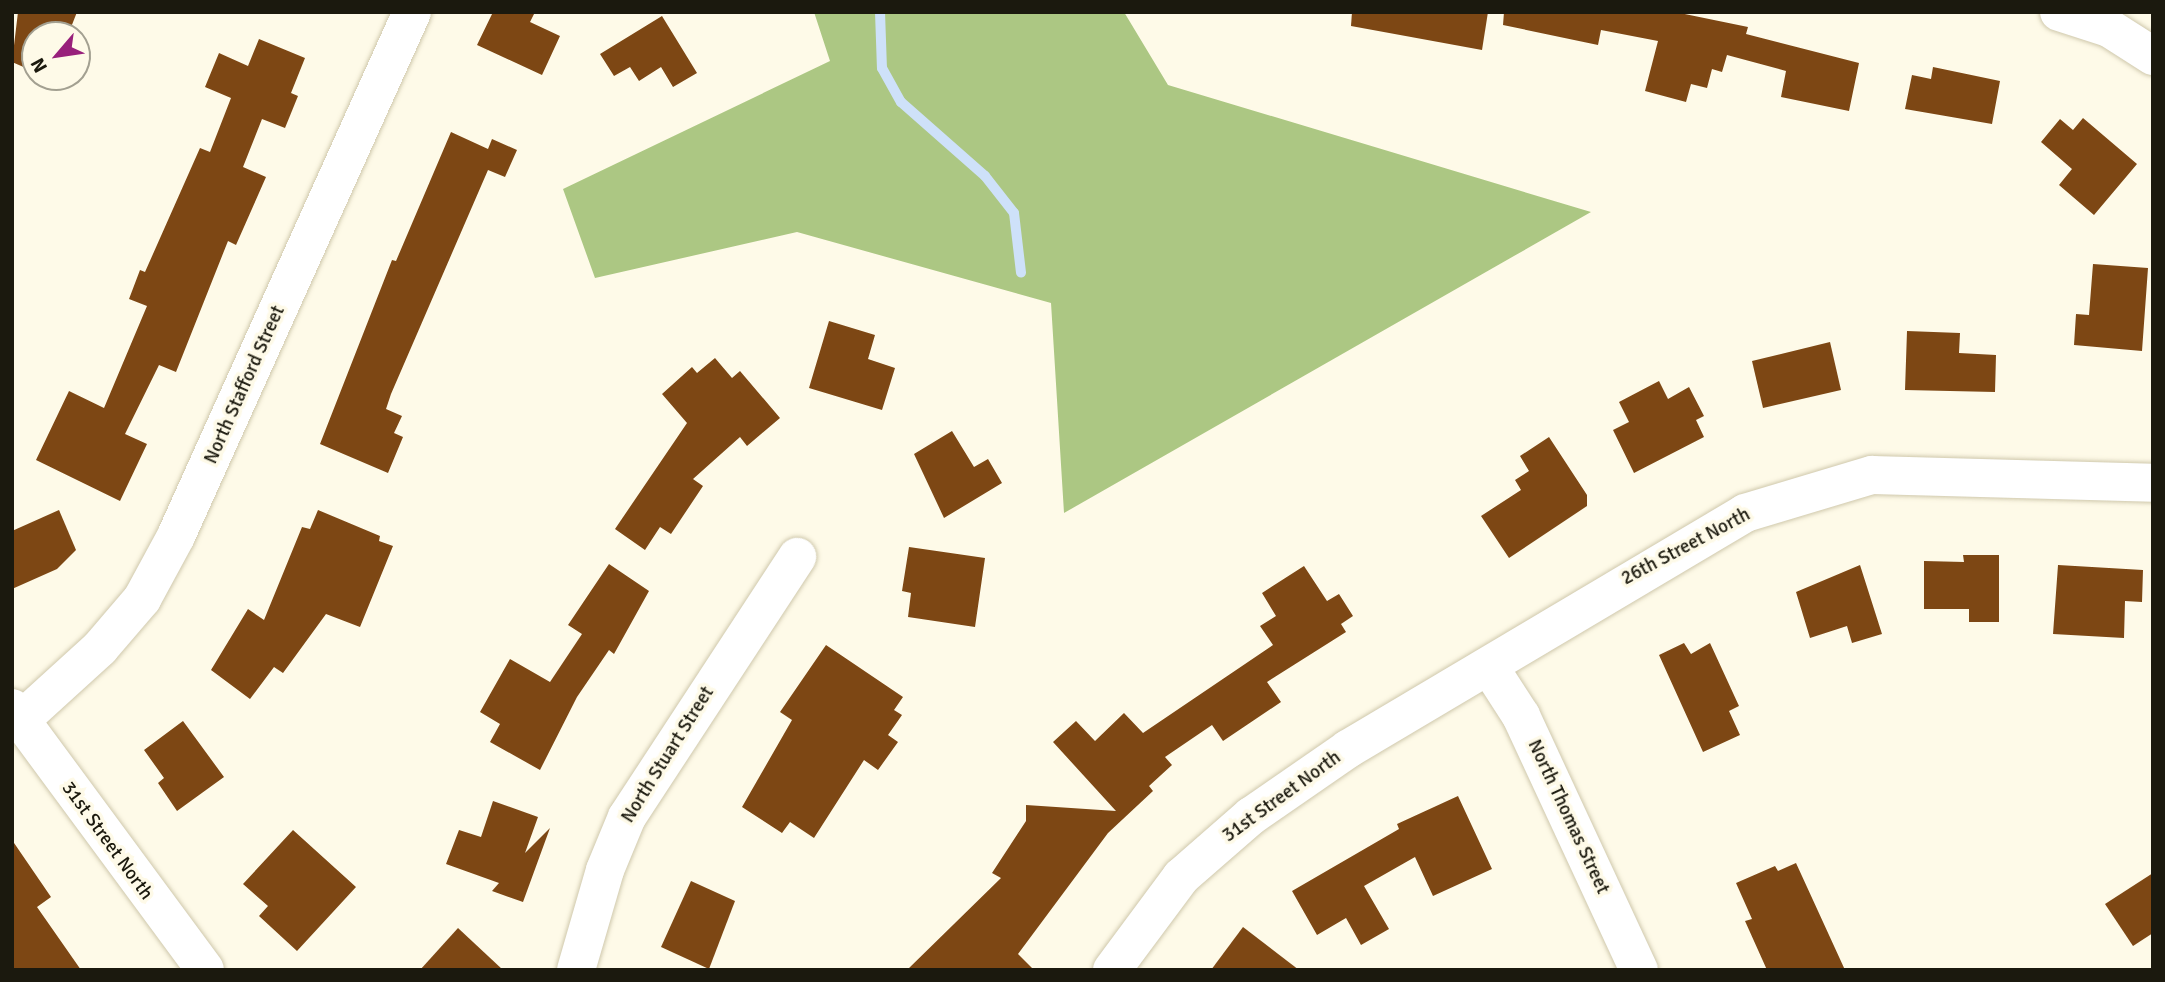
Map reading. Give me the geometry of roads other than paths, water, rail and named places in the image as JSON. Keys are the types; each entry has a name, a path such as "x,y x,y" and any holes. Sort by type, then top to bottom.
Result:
{"street":[{"name":"North Stafford Street","path":"17,714 100,648 142,599 159,568 412,12"},
{"path":"2059,12 2109,28 2153,56"},
{"name":"26th Street North","path":"1490,668 1706,532 1821,489 1872,475 2153,483"},
{"name":"North Stuart Street","path":"576,970 605,870 627,817 797,557"},
{"name":"31st Street North","path":"1112,970 1181,877 1251,816 1348,749 1490,668"},
{"name":"North Thomas Street","path":"1490,668 1521,716 1639,970"},
{"name":"31st Street North","path":"17,714 205,970"}],"waterway":[{"path":"880,12 882,68 901,102 985,176 1014,213 1021,273"}]}
